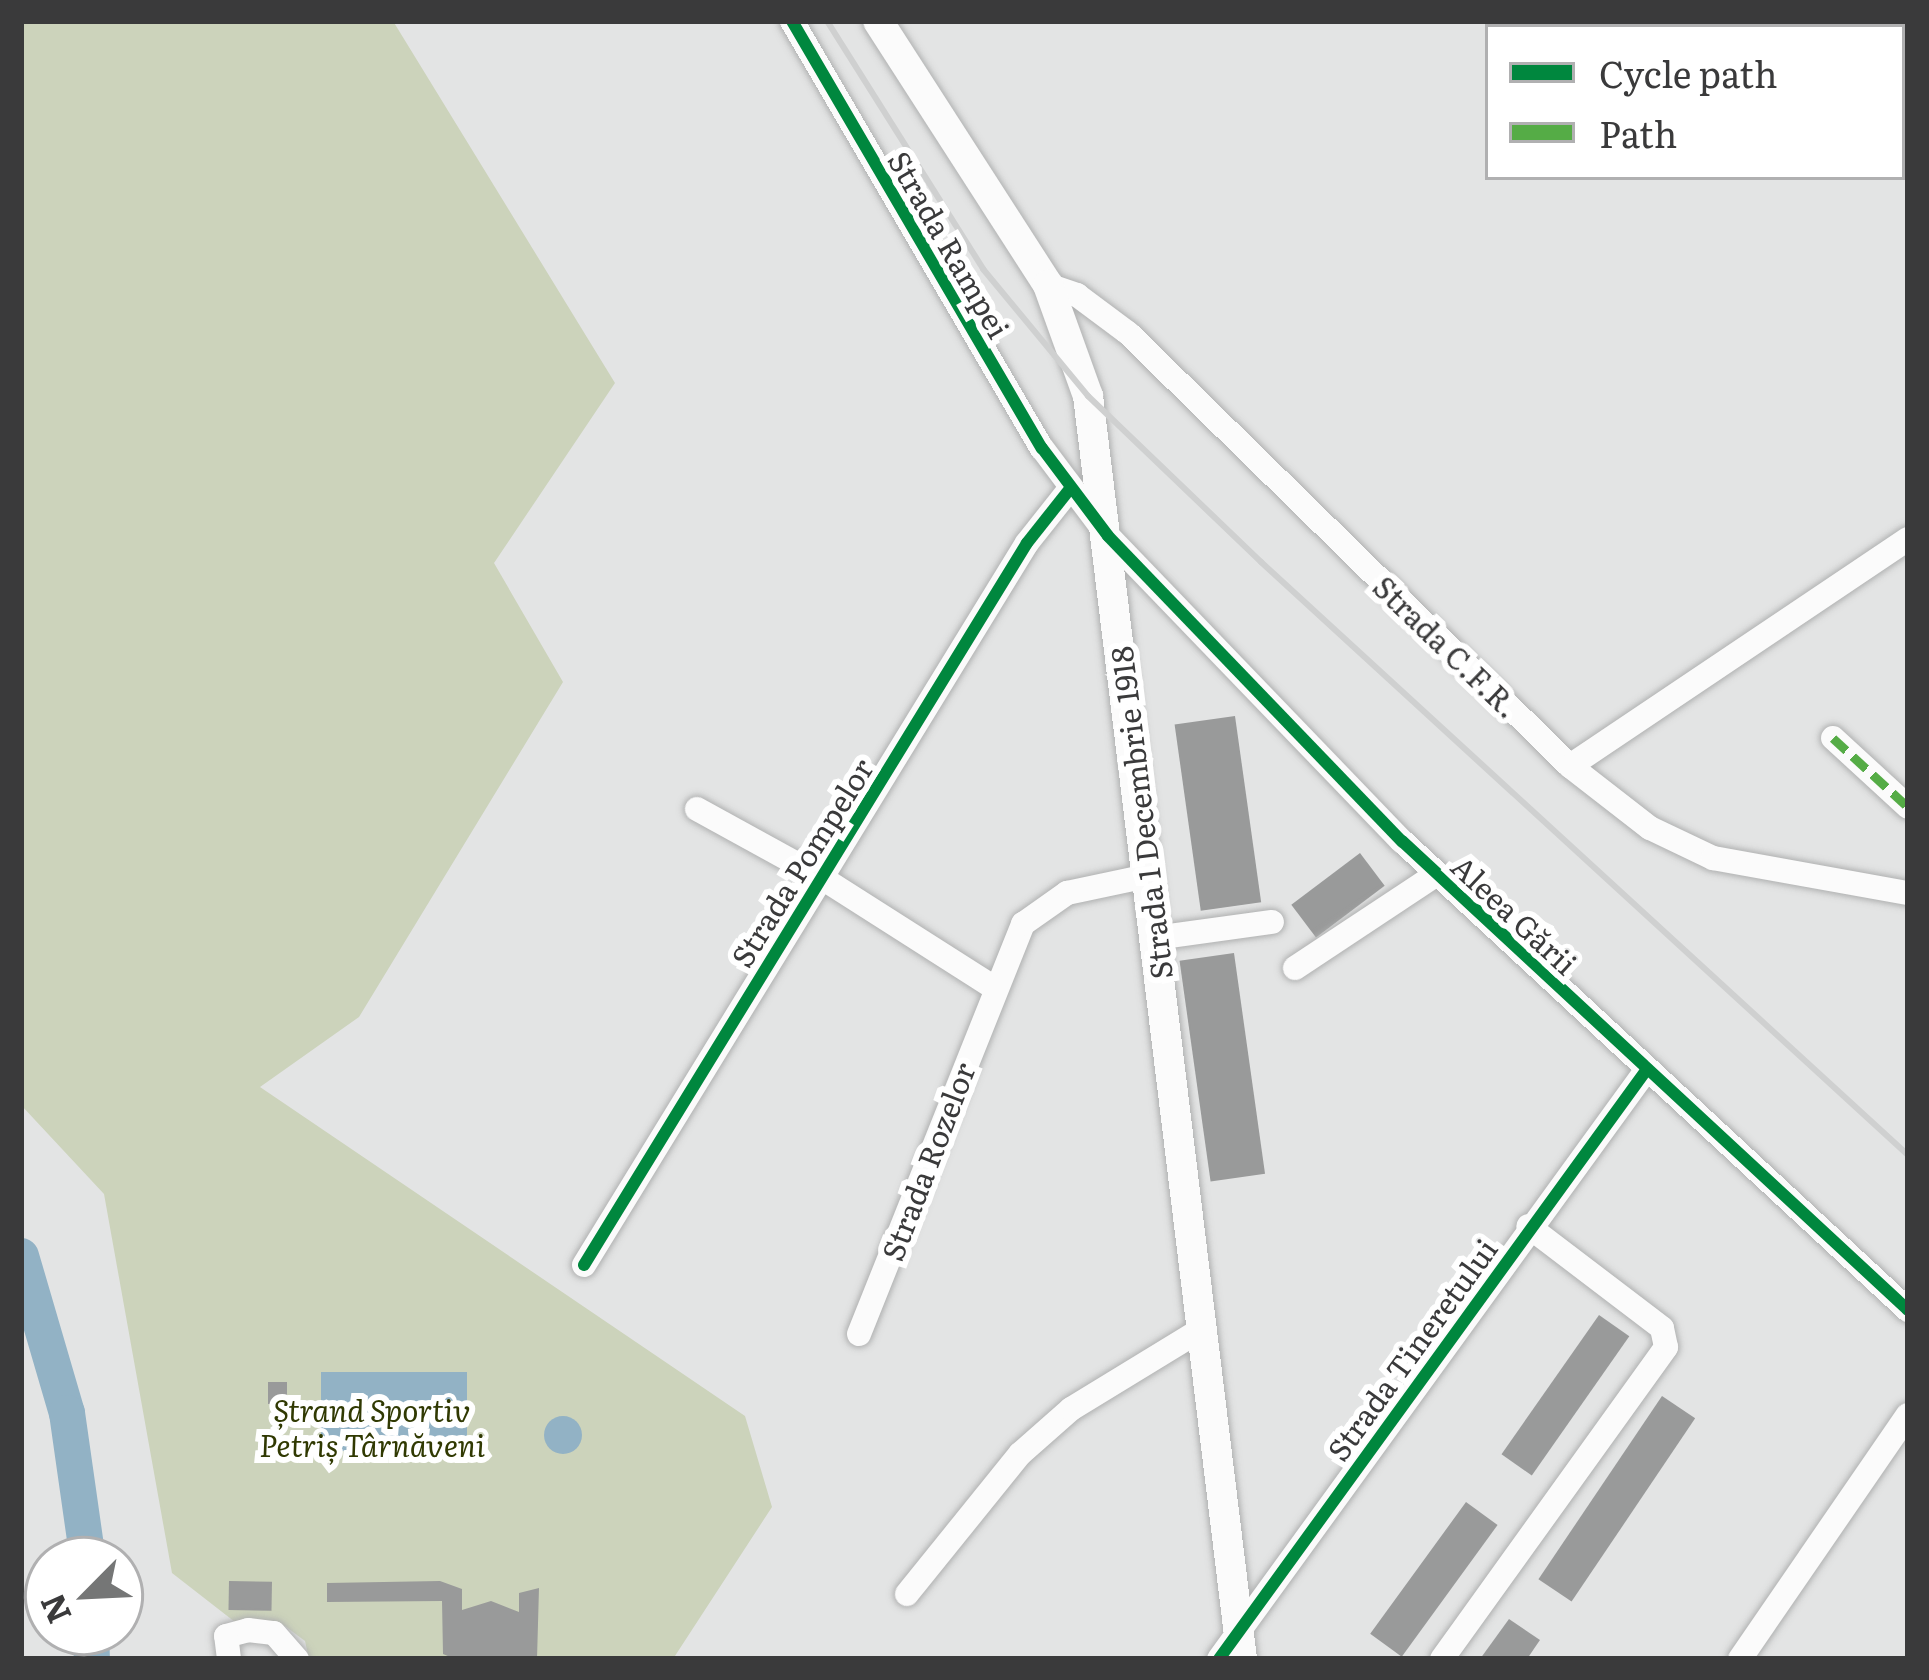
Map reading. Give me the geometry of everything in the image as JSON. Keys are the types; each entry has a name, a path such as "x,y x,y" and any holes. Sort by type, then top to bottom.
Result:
{"main road":[{"name":"Strada 1 Decembrie 1918","path":"878,21 1048,285 1088,396 1241,1645"}],"street":[{"name":"Strada Rampei","path":"791,21 1069,490 1108,536"},
{"name":"Strada C.F.R.","path":"1048,285 1077,295 1128,333 1570,766 1650,828 1713,858 1908,893"},
{"name":"Strada Pompelor","path":"584,1265 1027,543 1069,490"},
{"name":"Aleea Gării","path":"1108,536 1438,874 1908,1310"},
{"path":"1570,766 1908,539"},
{"path":"1833,738 1908,807"},
{"path":"697,808 819,876 995,988"},
{"path":"1295,968 1438,874"},
{"name":"Strada Rozelor","path":"859,1334 1014,939 1034,911 1067,893 1147,875"},
{"path":"1155,938 1272,922"},
{"name":"Strada Tineretului","path":"1219,1659 1241,1645 1528,1226 1647,1069"},
{"path":"1442,1659 1666,1347 1662,1328 1528,1226"},
{"path":"907,1594 1020,1454 1071,1409 1202,1329"},
{"path":"1740,1659 1908,1414"},
{"path":"229,1659 226,1636 248,1630 274,1634 297,1659"}],"green space":[{"name":"Ștrand Sportiv Petriș Târnăveni","path":"21,21 393,21 615,383 494,563 563,682 359,1017 260,1087 745,1416 772,1507 673,1659 309,1659 305,1641 285,1626 235,1622 172,1573 104,1194 21,1105"}],"water":[{"path":"321,1372 467,1372 467,1451 321,1451"},
{"path":"563,1416 577,1421 582,1435 577,1449 563,1454 549,1449 544,1435 549,1421"}],"building":[{"path":"1235,716 1261,902 1201,911 1175,724"},
{"path":"1360,853 1385,886 1316,938 1291,905"},
{"path":"1234,953 1265,1174 1211,1181 1180,961"},
{"path":"1599,1315 1629,1336 1532,1475 1501,1454"},
{"path":"268,1382 287,1382 287,1404 268,1404"},
{"path":"1662,1396 1695,1418 1572,1602 1538,1579"},
{"path":"1466,1502 1498,1525 1402,1657 1370,1634"},
{"path":"229,1581 272,1582 271,1611 228,1610"},
{"path":"440,1581 462,1589 462,1610 491,1601 519,1612 519,1593 539,1588 537,1659 455,1659 443,1654 442,1601 327,1602 327,1583"},
{"path":"1509,1619 1540,1640 1527,1659 1480,1659"}],"waterway":[{"path":"21,1256 67,1413 85,1536"}],"railway":[{"path":"827,21 983,269 1088,396 1261,562 1908,1155"}],"marked path":[{"path":"1833,738 1908,807"}],"cycle path":[{"path":"792,21 1042,448 1108,536 1402,841 1908,1310"},
{"path":"584,1265 1027,543 1069,490"},
{"path":"1219,1659 1647,1069"}]}
